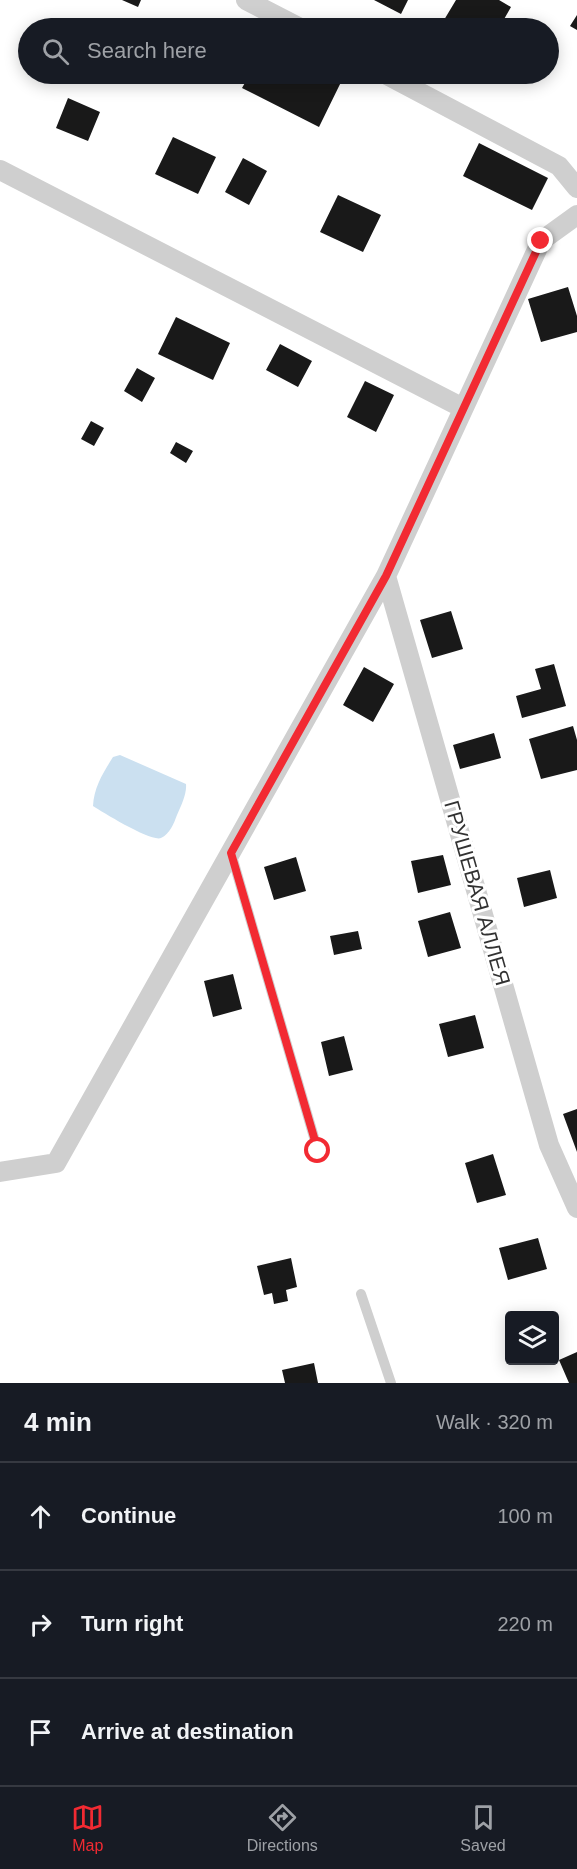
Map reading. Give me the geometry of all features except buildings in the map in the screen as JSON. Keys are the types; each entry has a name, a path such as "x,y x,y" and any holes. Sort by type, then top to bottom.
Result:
{"street":[{"path":"246,0 281,18"},
{"path":"404,84 559,166 577,188"},
{"path":"0,170 464,408"},
{"path":"0,1172 56,1163 386,576 541,241 577,215"},
{"name":"ГРУШЕВАЯ АЛЛЕЯ","path":"386,576 549,1145 577,1208"}],"lane":[{"path":"231,853 318,1151"},
{"path":"361,1294 391,1383"}],"water":[{"path":"120,755 186,784 186,792 173,825 161,838 148,836 93,806 97,786 113,757"}],"route":[{"path":"318,1151 231,853 386,576 541,241"}]}
